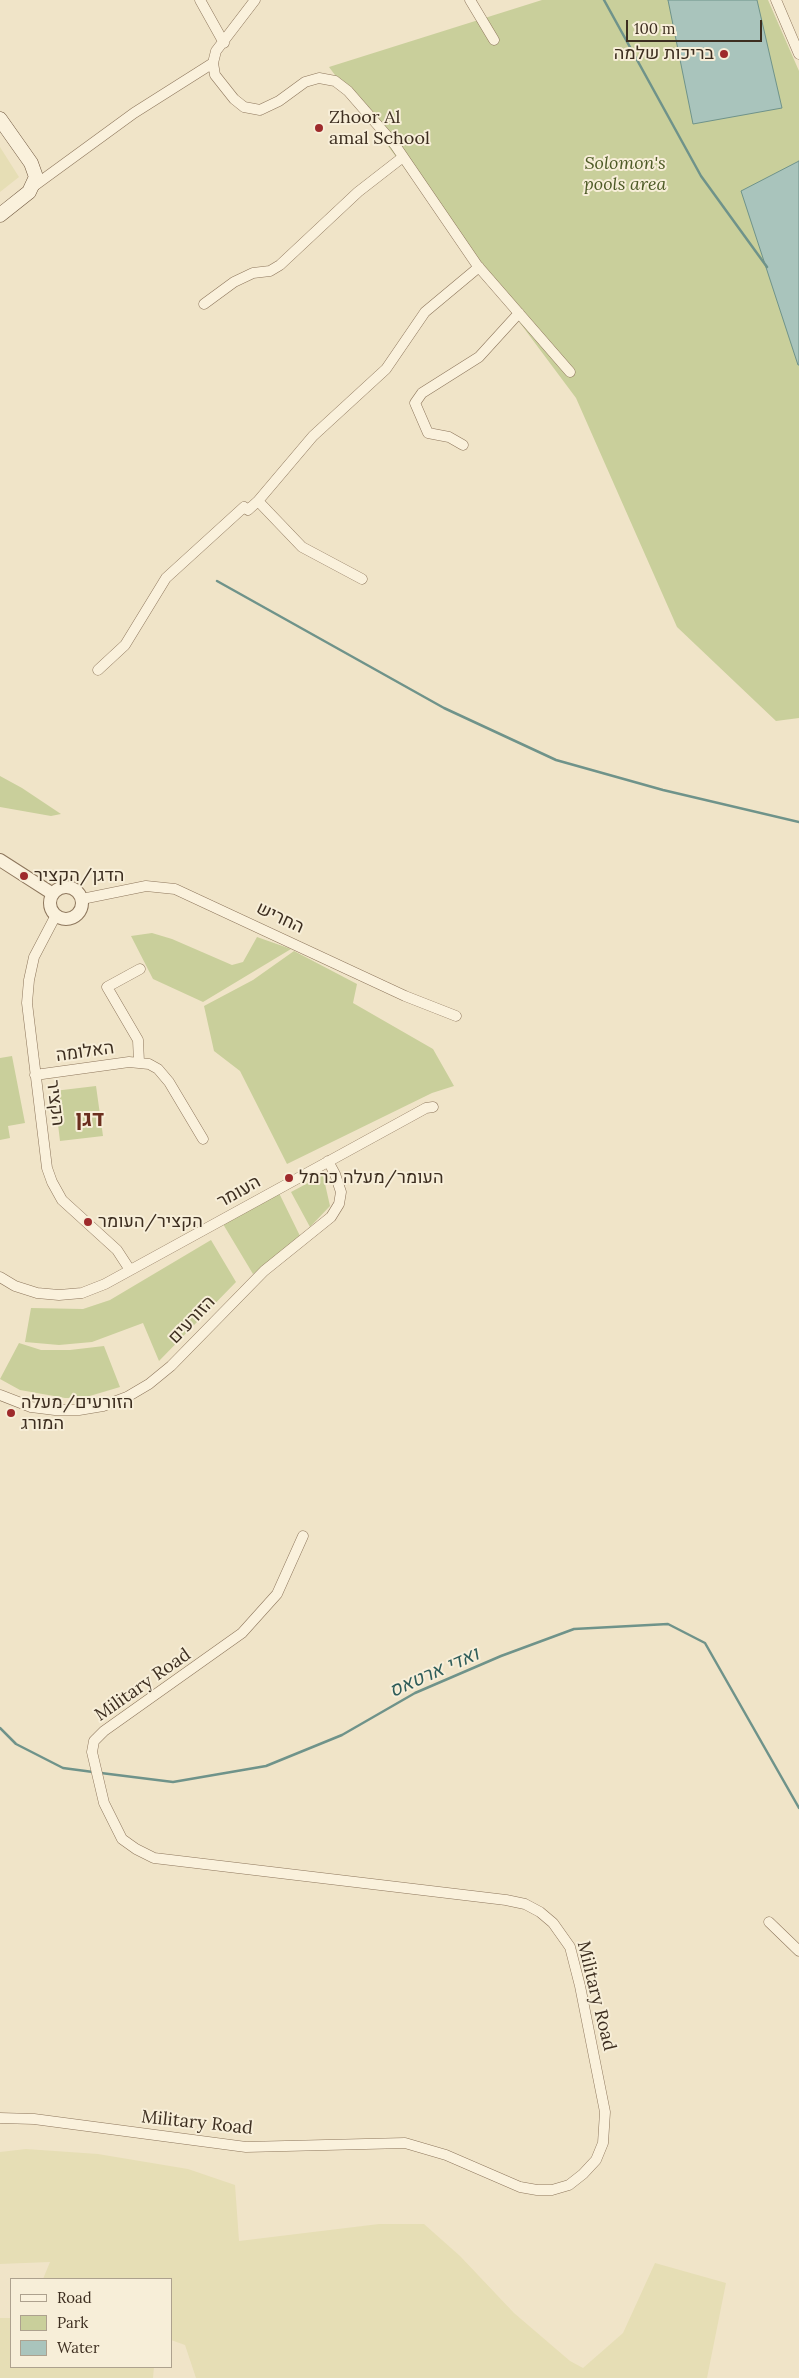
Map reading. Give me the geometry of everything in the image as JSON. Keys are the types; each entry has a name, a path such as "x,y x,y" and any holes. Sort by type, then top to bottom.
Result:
{"main road":[{"path":"0,118 34,169 36,177 34,186 0,215"},
{"path":"0,130 26,166 29,177 24,187 0,206"}],"street":[{"path":"200,0 224,43"},
{"path":"255,0 216,51 213,63 215,75 234,100 244,107 260,110 279,101 305,82 319,78 335,81 348,90 403,157 479,268 570,372"},
{"path":"470,0 494,40"},
{"path":"776,0 799,54"},
{"path":"34,186 134,113 213,63"},
{"path":"204,304 234,282 253,273 270,271 280,265 358,192 403,157"},
{"path":"34,169 42,174 50,174"},
{"path":"98,670 125,645 166,578 244,507 248,510 258,502 313,436 386,369 425,312 479,268"},
{"path":"463,445 449,437 428,433 415,403 422,393 479,357 519,313"},
{"path":"258,502 302,547 362,579"},
{"path":"0,860 53,894"},
{"path":"68,886 77,890 82,899 81,909 75,916 65,919 56,915 50,903 53,894 58,888 68,886"},
{"name":"החריש","path":"82,899 146,886 163,886 180,890 405,996 456,1016"},
{"name":"הקציר","path":"56,915 38,946 28,986 27,1014 46,1162 52,1182 66,1204 117,1250 130,1270"},
{"name":"האלומה","path":"140,969 107,987 138,1043 140,1062"},
{"name":"האלומה","path":"35,1075 140,1062 154,1066 166,1077 203,1139"},
{"name":"העומר","path":"0,1277 15,1286 37,1293 59,1295 82,1292 105,1284 426,1108 433,1107"},
{"name":"הזורעים","path":"0,1394 31,1406 55,1410 79,1410 103,1406 127,1397 150,1384 264,1270 331,1217 339,1204 341,1192 338,1180 328,1162"},
{"name":"Military Road","path":"0,2118 34,2119 246,2147 405,2143 446,2155 520,2187 537,2190 552,2190 570,2185 596,2160 603,2143 606,2112 580,1986 570,1947 553,1923 540,1912 525,1904 506,1900 154,1858 136,1850 122,1838 104,1803 92,1752 94,1741 104,1731 242,1633 278,1594 303,1536"},
{"path":"769,1922 799,1951"}],"shaded area":[{"path":"0,147 19,177 0,192"},
{"path":"26,2149 98,2154 188,2169 235,2185 239,2241 379,2224 424,2224 460,2256 514,2313 570,2361 583,2368 623,2333 655,2263 726,2283 707,2378 196,2378 185,2345 172,2340 172,2278 43,2278 50,2262 0,2264 0,2152"},
{"path":"0,2318 10,2318 10,2368 154,2368 153,2378 0,2378"}],"green space":[{"name":"Solomon's pools area","path":"542,0 768,0 799,71 799,718 776,721 677,627 576,398 329,67"},
{"path":"0,776 61,814 51,816 0,807"},
{"path":"152,933 172,939 232,965 243,962 257,937 291,949 203,1002 153,979 131,936"},
{"path":"294,951 357,984 353,1003 433,1049 454,1086 432,1093 287,1164 240,1071 214,1051 204,1006 253,980"},
{"path":"12,1056 25,1123 8,1126 10,1138 0,1140 0,1058"},
{"path":"96,1086 103,1136 60,1141 54,1091"},
{"path":"323,1175 330,1206 310,1227 291,1192"},
{"path":"279,1193 300,1236 253,1274 223,1224"},
{"path":"211,1240 236,1282 159,1361 143,1323 92,1342 59,1345 25,1342 31,1308 83,1309 110,1300"},
{"path":"19,1343 41,1350 70,1350 104,1346 120,1387 83,1398 65,1398 20,1390 0,1379"}],"water":[{"name":"בריכות שלמה","path":"668,0 757,0 782,108 693,124"},
{"path":"799,161 799,365 798,365 741,191"}],"waterway":[{"path":"604,0 701,176 767,267"},
{"path":"217,581 444,708 556,760 663,790 799,822"},
{"name":"ואדי ארטאס","path":"101,1773 173,1782 266,1766 342,1735 415,1693 501,1656 574,1629 668,1624 705,1643 799,1808"},
{"name":"ואדי ארטאס","path":"0,1728 16,1744 63,1768 93,1772"}],"place":[{"name":"בריכות שלמה","path":"724,54"},
{"name":"Zhoor Al amal School","path":"319,128"},
{"name":"הדגן/הקציר","path":"24,876"},
{"name":"העומר/מעלה כרמל","path":"289,1178"},
{"name":"הקציר/העומר","path":"88,1222"},
{"name":"הזורעים/מעלה המורג","path":"11,1413"}],"district":[{"name":"דגן","path":"90,1120"}]}
